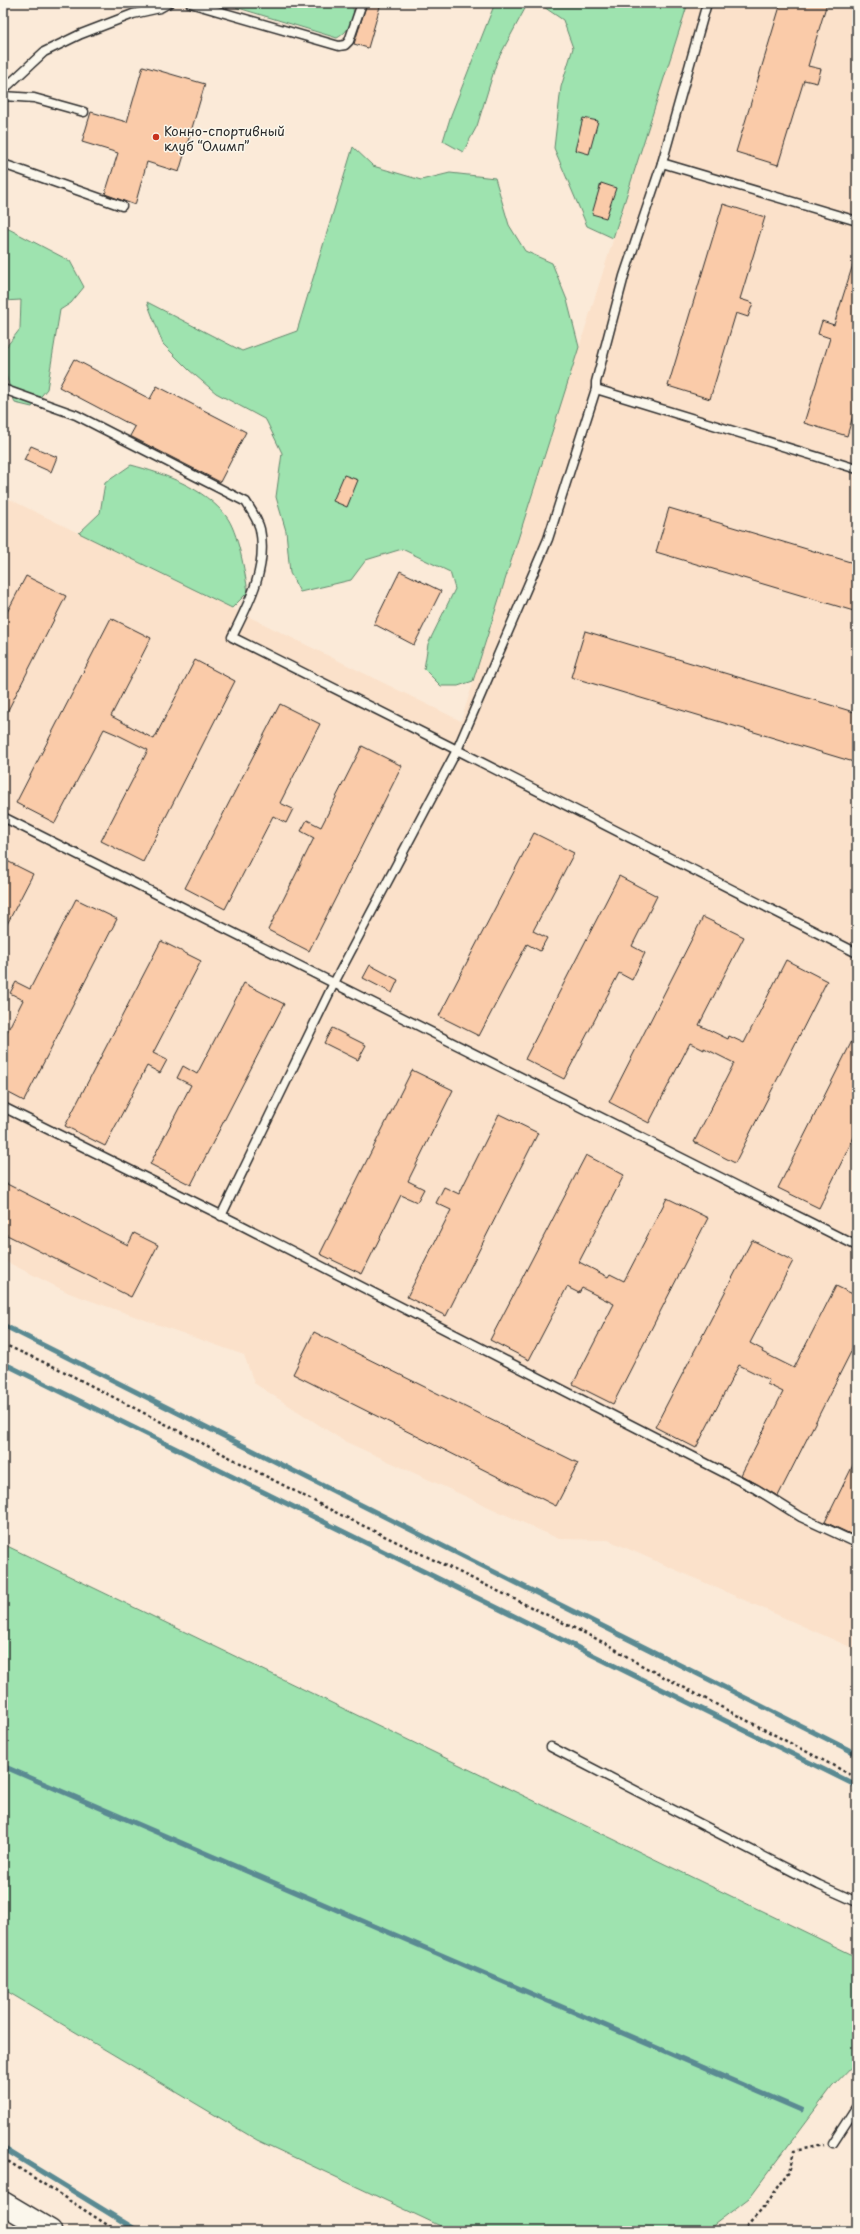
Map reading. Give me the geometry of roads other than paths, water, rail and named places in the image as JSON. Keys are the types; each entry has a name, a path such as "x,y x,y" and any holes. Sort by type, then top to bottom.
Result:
{"highway":[{"path":"3,2203 50,2231"}],"lane":[{"path":"3,90 44,52 81,34 133,14 160,8 169,3"},
{"path":"190,3 339,46 346,45 349,42 362,3"},
{"path":"221,1216 334,983 457,750 548,539 596,389 596,382 624,276 662,163 707,3"},
{"path":"3,96 34,98 84,112"},
{"path":"662,163 857,221"},
{"path":"3,164 122,206"},
{"path":"3,388 76,415 246,502 260,528 263,553 256,583 232,637 857,953"},
{"path":"596,389 857,469"},
{"path":"3,817 857,1246"},
{"path":"3,1107 221,1216 749,1485 801,1517 857,1543"},
{"path":"551,1747 819,1885 857,1902"},
{"path":"833,2143 857,2106"}],"waterway":[{"path":"3,1325 857,1754"},
{"path":"3,1363 857,1786"},
{"path":"3,1766 801,2110"},
{"path":"3,2148 138,2231"}],"place":[{"name":"Конно-спортивный клуб “Олимп”","path":"156,137"}]}
